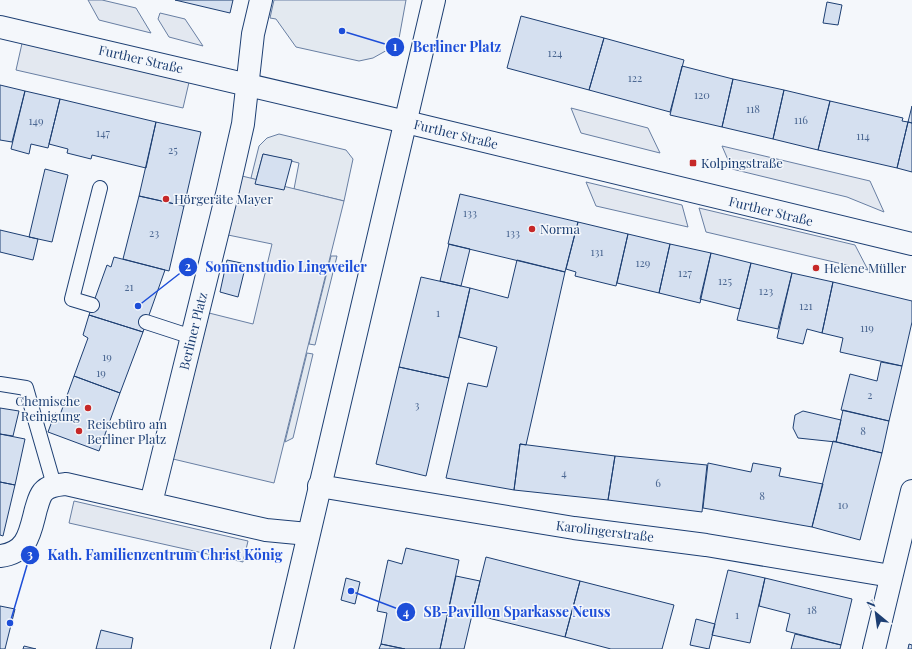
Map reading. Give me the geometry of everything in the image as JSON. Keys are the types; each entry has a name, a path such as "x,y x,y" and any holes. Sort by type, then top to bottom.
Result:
{"street":[{"name":"Berliner Platz","path":"150,503 192,337 241,131 253,34 261,0"},
{"path":"282,649 434,0"},
{"name":"Further Straße","path":"0,26 912,244"},
{"path":"0,556 11,555 21,548 28,537 39,500 44,491 54,485 66,484 266,530 308,534"},
{"name":"Karolingerstraße","path":"319,486 574,528 706,544 891,576"},
{"path":"874,649 912,491"}],"lane":[{"path":"92,305 72,299 100,188"},
{"path":"146,322 192,337"},
{"path":"0,384 26,388 54,485"}],"shaded area":[{"path":"88,0 102,0 136,8 151,33 99,20"},
{"path":"274,0 406,0 398,44 373,58 359,61 296,47 276,19 270,18"},
{"path":"160,13 185,19 203,46 169,37 158,19"},
{"path":"23,39 190,78 183,108 16,70"},
{"path":"571,108 648,128 660,153 581,133"},
{"path":"279,134 346,150 353,159 344,201 294,189 299,163 263,154 256,180 251,178 259,146 267,138"},
{"path":"722,146 870,181 884,212 847,197 732,169"},
{"path":"242,176 344,201 274,483 173,459 209,313 253,324 272,244 228,235"},
{"path":"586,182 682,205 688,227 596,206"},
{"path":"699,208 855,245 868,270 706,232"},
{"path":"331,256 337,256 315,345 309,344"},
{"path":"307,353 313,354 293,438 285,442"},
{"path":"74,501 248,541 243,562 69,523"}],"building":[{"path":"175,0 233,0 230,13"},
{"path":"827,2 842,5 838,25 823,23"},
{"path":"521,16 604,38 589,90 507,68"},
{"path":"604,38 684,60 670,112 589,90"},
{"path":"682,66 733,79 722,127 670,115"},
{"path":"733,79 784,90 773,139 722,127"},
{"path":"0,85 25,91 12,142 0,140"},
{"path":"784,90 830,101 818,150 773,139"},
{"path":"25,91 60,99 48,148 31,144 29,154 11,149"},
{"path":"60,99 156,122 146,168 92,155 91,159 67,153 68,149 49,144"},
{"path":"830,101 903,118 902,121 908,122 897,168 818,150"},
{"path":"912,106 912,123 908,122"},
{"path":"156,122 201,132 184,206 139,196"},
{"path":"908,122 912,123 912,172 897,168"},
{"path":"263,154 292,160 284,190 255,184"},
{"path":"45,169 68,175 52,242 29,237"},
{"path":"460,194 578,222 565,272 448,244"},
{"path":"139,196 184,206 169,271 123,259"},
{"path":"578,222 628,234 616,286 575,276 576,272 566,269"},
{"path":"0,230 38,239 33,260 0,252"},
{"path":"628,234 670,244 659,293 617,283"},
{"path":"449,244 470,249 461,286 440,281"},
{"path":"670,244 711,253 700,303 659,293"},
{"path":"711,253 751,263 740,309 700,299"},
{"path":"114,257 165,270 143,332 89,315 107,265 111,267"},
{"path":"227,260 246,264 238,297 220,292"},
{"path":"517,260 565,272 526,445 520,444 514,490 446,478 468,383 487,387 497,347 459,337 470,288 508,298"},
{"path":"751,263 792,273 778,329 737,320"},
{"path":"792,273 833,282 822,333 807,329 803,344 777,338"},
{"path":"421,277 470,288 449,378 399,367"},
{"path":"833,282 912,301 912,322 902,366 840,352 843,338 822,333"},
{"path":"89,315 143,332 120,393 74,376 88,338 83,335"},
{"path":"881,362 902,366 889,421 841,410 850,374 877,381"},
{"path":"399,367 449,378 426,476 376,464"},
{"path":"74,376 120,393 99,451 48,432 55,413 60,415"},
{"path":"0,408 19,411 13,436 0,434"},
{"path":"843,410 889,421 882,453 836,442"},
{"path":"803,411 841,420 836,442 798,438 793,428 795,415"},
{"path":"0,434 25,439 15,485 0,482"},
{"path":"833,441 882,453 860,540 812,527"},
{"path":"520,444 615,456 608,500 514,490"},
{"path":"615,456 707,465 702,512 608,500"},
{"path":"708,463 751,472 753,463 781,468 779,476 823,484 812,527 703,508"},
{"path":"0,482 15,485 3,536 0,535"},
{"path":"406,548 459,560 440,649 405,649 381,644 387,613 377,611 388,560 402,564"},
{"path":"486,557 580,581 565,637 472,614"},
{"path":"728,570 765,578 750,643 712,635"},
{"path":"456,576 480,581 464,649 440,649"},
{"path":"346,578 360,582 355,604 341,600"},
{"path":"765,578 852,599 841,645 786,631 790,614 759,606"},
{"path":"580,581 674,605 662,649 611,649 565,637"},
{"path":"0,606 15,609 5,649 0,649"},
{"path":"696,619 715,624 709,649 690,645"},
{"path":"101,630 133,638 131,649 96,649"},
{"path":"795,634 841,645 840,649 791,649"},
{"path":"381,644 405,649 379,649"},
{"path":"909,644 912,645 912,649 908,649"},
{"path":"24,646 36,649 23,649"}],"place":[{"name":"Berliner Platz","path":"342,31"},
{"name":"Kolpingstraße","path":"693,163"},
{"name":"Hörgeräte Mayer","path":"166,199"},
{"name":"Norma","path":"532,229"},
{"name":"Helene Müller","path":"816,268"},
{"name":"Sonnenstudio Lingweiler","path":"138,306"},
{"name":"Chemische Reinigung","path":"88,408"},
{"name":"Reisebüro am Berliner Platz","path":"79,431"},
{"name":"SB-Pavillon Sparkasse Neuss","path":"351,591"},
{"name":"Kath. Familienzentrum Christ König","path":"10,623"}]}
